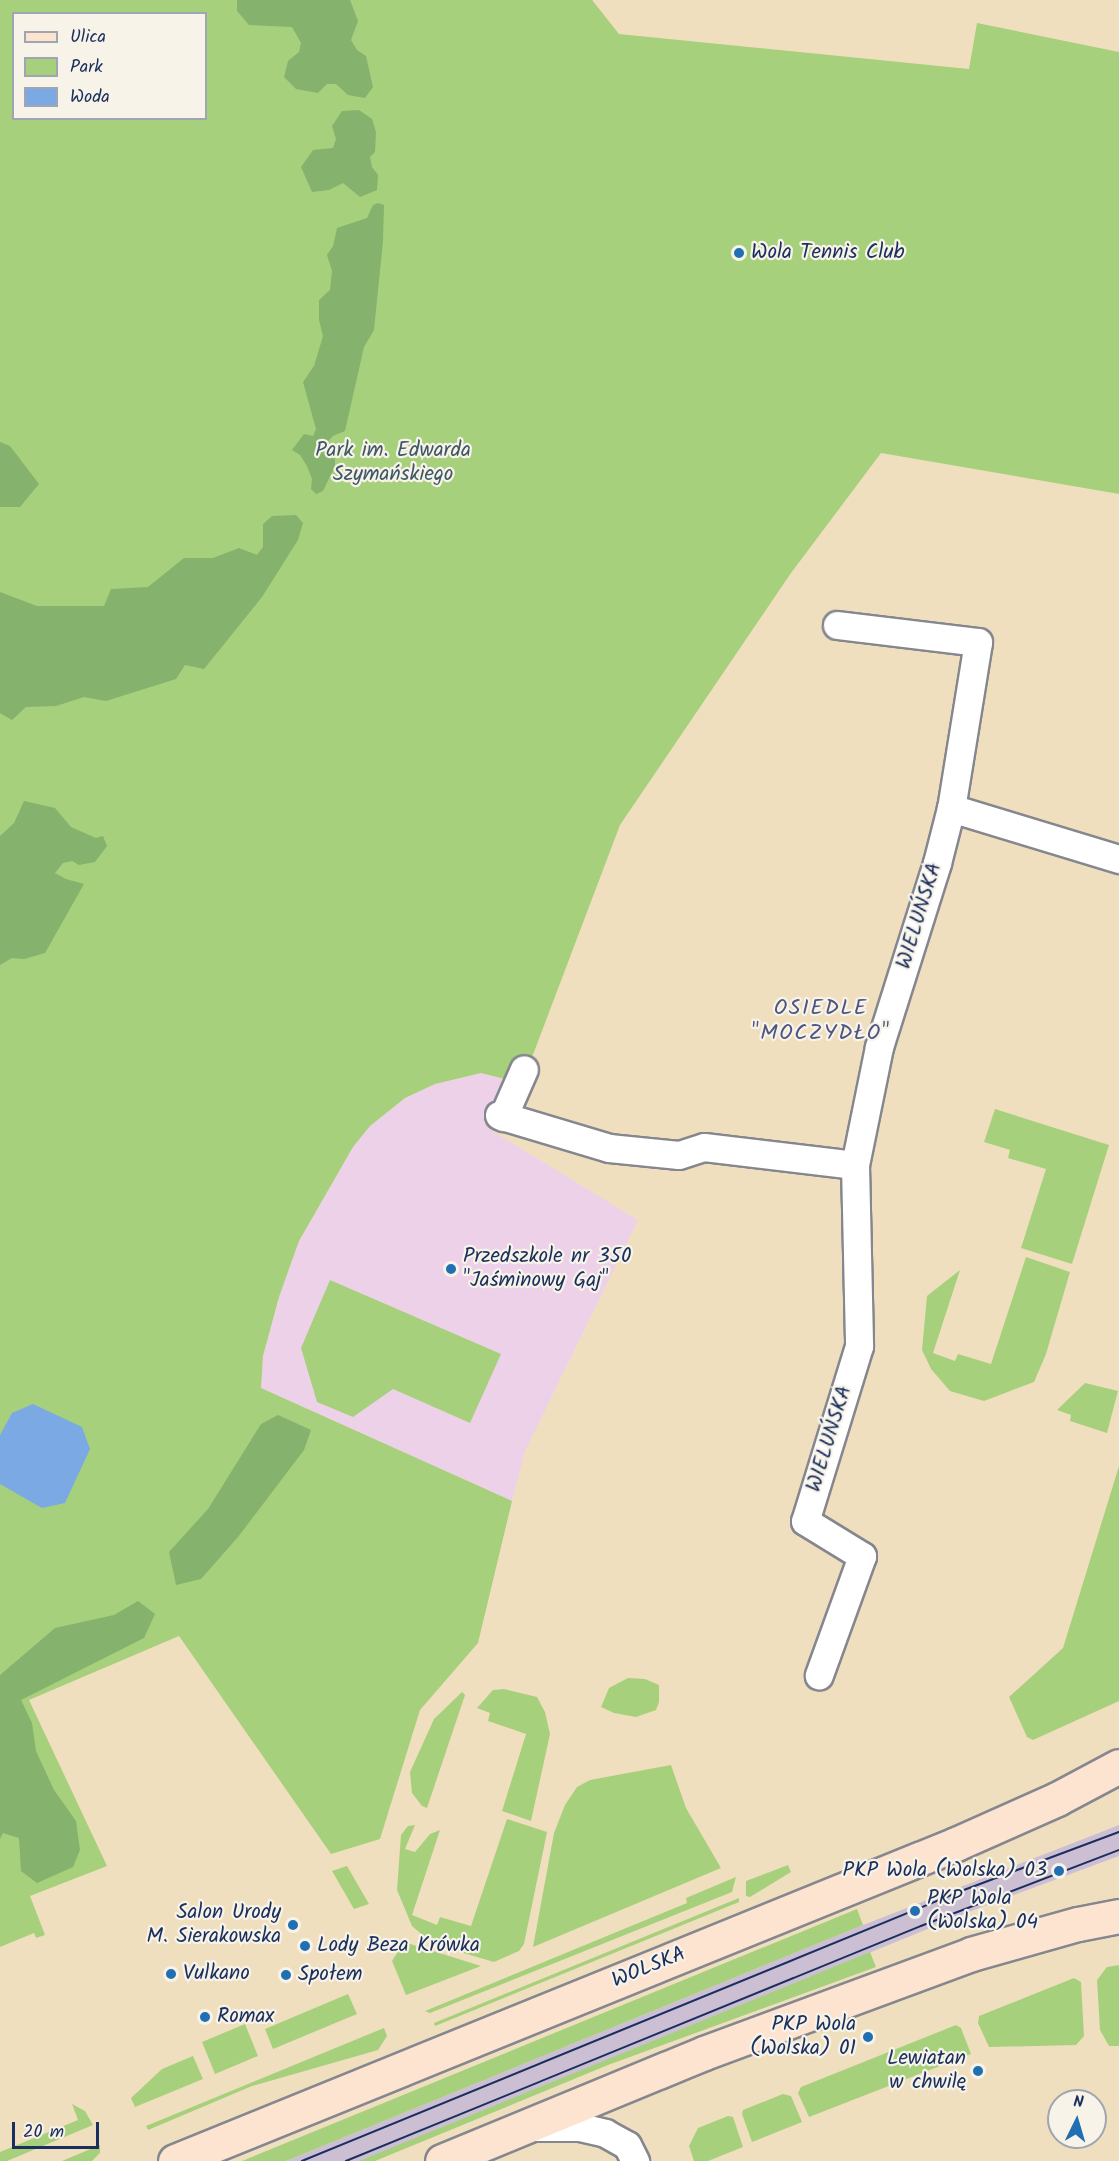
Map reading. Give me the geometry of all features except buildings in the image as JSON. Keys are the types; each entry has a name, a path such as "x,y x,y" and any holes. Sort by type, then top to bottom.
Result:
{"main road":[{"name":"WOLSKA","path":"175,2161 956,1844 1057,1798 1119,1766"},
{"path":"442,2161 704,2053 971,1954 1078,1924 1119,1916"}],"street":[{"name":"WIELUŃSKA","path":"819,1675 862,1556 805,1521 859,1346 855,1165 879,1047 937,862 951,807 978,642 837,625"},
{"path":"951,807 1119,859"},
{"path":"524,1069 501,1116 609,1148 679,1155 704,1147 855,1165"},
{"path":"521,2127 580,2127 605,2133 627,2145 634,2161"}],"shaded area":[{"name":"Przedszkole nr 350 \"Jaśminowy Gaj\"","path":"481,1073 513,1081 492,1131 638,1220 525,1451 512,1501 261,1388 263,1356 279,1297 299,1241 353,1147 370,1126 405,1098 435,1084"},
{"path":"1119,1825 1119,1856 974,1910 360,2161 286,2161 863,1925"}],"green space":[{"name":"Park im. Edwarda Szymańskiego","path":"0,0 592,0 619,34 969,69 977,23 1119,52 1119,494 881,453 791,573 620,825 531,1060 513,1081 481,1073 435,1084 405,1098 370,1126 353,1147 299,1241 279,1297 263,1356 261,1388 512,1501 478,1643 420,1710 380,1839 331,1854 179,1636 29,1700 107,1866 30,1896 45,1935 36,1938 34,1933 0,1947"},
{"path":"237,0 350,0 358,21 351,40 357,50 366,56 373,87 365,98 348,95 336,84 327,84 318,93 296,89 284,77 288,61 299,52 301,43 292,27 249,25 237,11"},
{"path":"359,110 372,119 376,132 375,152 370,157 372,167 378,175 377,190 360,197 343,183 329,190 312,192 301,167 313,150 333,148 336,139 332,126 342,111"},
{"path":"378,203 384,205 383,241 374,330 364,347 345,431 333,436 325,445 335,452 335,466 323,491 316,494 311,489 312,479 307,466 300,455 292,450 304,434 313,436 316,429 303,382 314,366 323,336 319,320 319,300 330,290 332,271 327,255 333,246 337,228 367,218 373,205"},
{"path":"0,442 10,446 39,484 20,507 0,507"},
{"path":"296,515 303,523 298,540 262,597 204,669 185,665 176,679 106,701 84,697 56,706 26,707 12,720 0,713 0,592 37,606 104,606 111,589 148,587 184,558 213,558 239,548 257,555 263,547 263,524 272,516"},
{"path":"24,801 55,808 71,827 96,838 103,836 107,846 95,862 79,865 72,861 63,863 55,873 84,884 45,953 24,959 12,958 0,965 0,836 14,823"},
{"path":"995,1109 1109,1145 1072,1264 1021,1248 1046,1169 1008,1158 1010,1150 984,1142"},
{"path":"1026,1257 1070,1272 1046,1354 1034,1382 984,1401 950,1391 931,1369 922,1350 927,1296 960,1270 933,1353 955,1361 958,1354 991,1364"},
{"path":"330,1280 501,1354 470,1423 393,1389 353,1417 317,1402 301,1348"},
{"path":"1085,1383 1118,1391 1107,1433 1070,1421 1071,1415 1057,1410"},
{"path":"278,1415 311,1430 304,1450 238,1537 201,1579 176,1585 169,1552 208,1509 261,1424"},
{"path":"1119,1466 1119,1701 1033,1740 1027,1737 1009,1697 1063,1648"},
{"path":"138,1601 155,1614 144,1638 21,1700 32,1723 36,1751 54,1790 76,1821 80,1850 73,1867 37,1883 21,1871 19,1838 3,1833 0,1839 0,1675 55,1628 114,1615"},
{"path":"628,1678 645,1679 659,1685 659,1702 656,1710 636,1717 614,1713 601,1707 609,1688"},
{"path":"504,1689 537,1697 545,1712 550,1734 531,1821 502,1811 526,1734 488,1721 490,1713 477,1708 493,1690"},
{"path":"462,1692 465,1695 427,1808 422,1806 412,1793 410,1772 434,1719"},
{"path":"671,1765 686,1808 721,1868 533,1947 554,1833 565,1805 577,1787 590,1780"},
{"path":"507,1819 547,1832 524,1944 519,1951 494,1962 433,1944 412,1926 397,1890 401,1835 408,1826 415,1825 405,1849 415,1852 430,1834 440,1830 412,1915 437,1925 440,1917 471,1926"},
{"path":"788,1865 791,1872 750,1897 746,1896 746,1881"},
{"path":"347,1866 369,1904 354,1909 332,1871"},
{"path":"736,1877 732,1892 430,2013 425,2011 687,1903 686,1898"},
{"path":"739,1898 739,1902 435,2026 434,2023"},
{"path":"857,1909 863,1925 286,2161 242,2161"},
{"path":"404,1942 481,1966 406,1995 392,1961"},
{"path":"870,1952 876,1967 608,2065 375,2161 359,2161"},
{"path":"1119,1965 1119,2046 1109,2046 1100,2030 1097,1980 1107,1967"},
{"path":"1074,1978 1081,1982 1084,2036 1076,2045 989,2047 978,2023 979,2016"},
{"path":"348,1994 357,2014 273,2049 265,2029"},
{"path":"245,2024 258,2056 215,2074 202,2042"},
{"path":"956,2025 961,2028 971,2054 809,2117 798,2093 801,2087"},
{"path":"384,2028 387,2036 378,2050 252,2086 148,2130 146,2126"},
{"path":"193,2056 203,2079 135,2107 131,2098 162,2069"},
{"path":"783,2094 791,2096 802,2122 752,2142 742,2114 743,2110"},
{"path":"72,2104 85,2111 93,2125 7,2161 0,2161 0,2152 78,2120"},
{"path":"728,2116 733,2117 743,2147 708,2161 694,2161 689,2146 698,2128"},
{"path":"100,2145 100,2153 92,2161 62,2161"}],"water":[{"path":"33,1404 82,1427 90,1449 65,1503 42,1508 0,1484 0,1435 12,1413"}],"tram line":[{"path":"302,2161 964,1890 1119,1832"},
{"path":"346,2161 921,1926 1119,1850"}],"place":[{"name":"Wola Tennis Club","path":"739,253"},
{"name":"Przedszkole nr 350 \"Jaśminowy Gaj\"","path":"451,1269"},
{"name":"PKP Wola (Wolska) 03","path":"1059,1871"},
{"name":"PKP Wola (Wolska) 04","path":"915,1911"},
{"name":"Salon Urody M. Sierakowska","path":"293,1925"},
{"name":"Lody Beza Krówka","path":"305,1946"},
{"name":"Vulkano","path":"171,1974"},
{"name":"Społem","path":"286,1975"},
{"name":"Romax","path":"205,2017"},
{"name":"PKP Wola (Wolska) 01","path":"868,2037"},
{"name":"Lewiatan w chwilę","path":"978,2071"}],"district":[{"name":"OSIEDLE \"MOCZYDŁO\"","path":"821,1020"}]}
